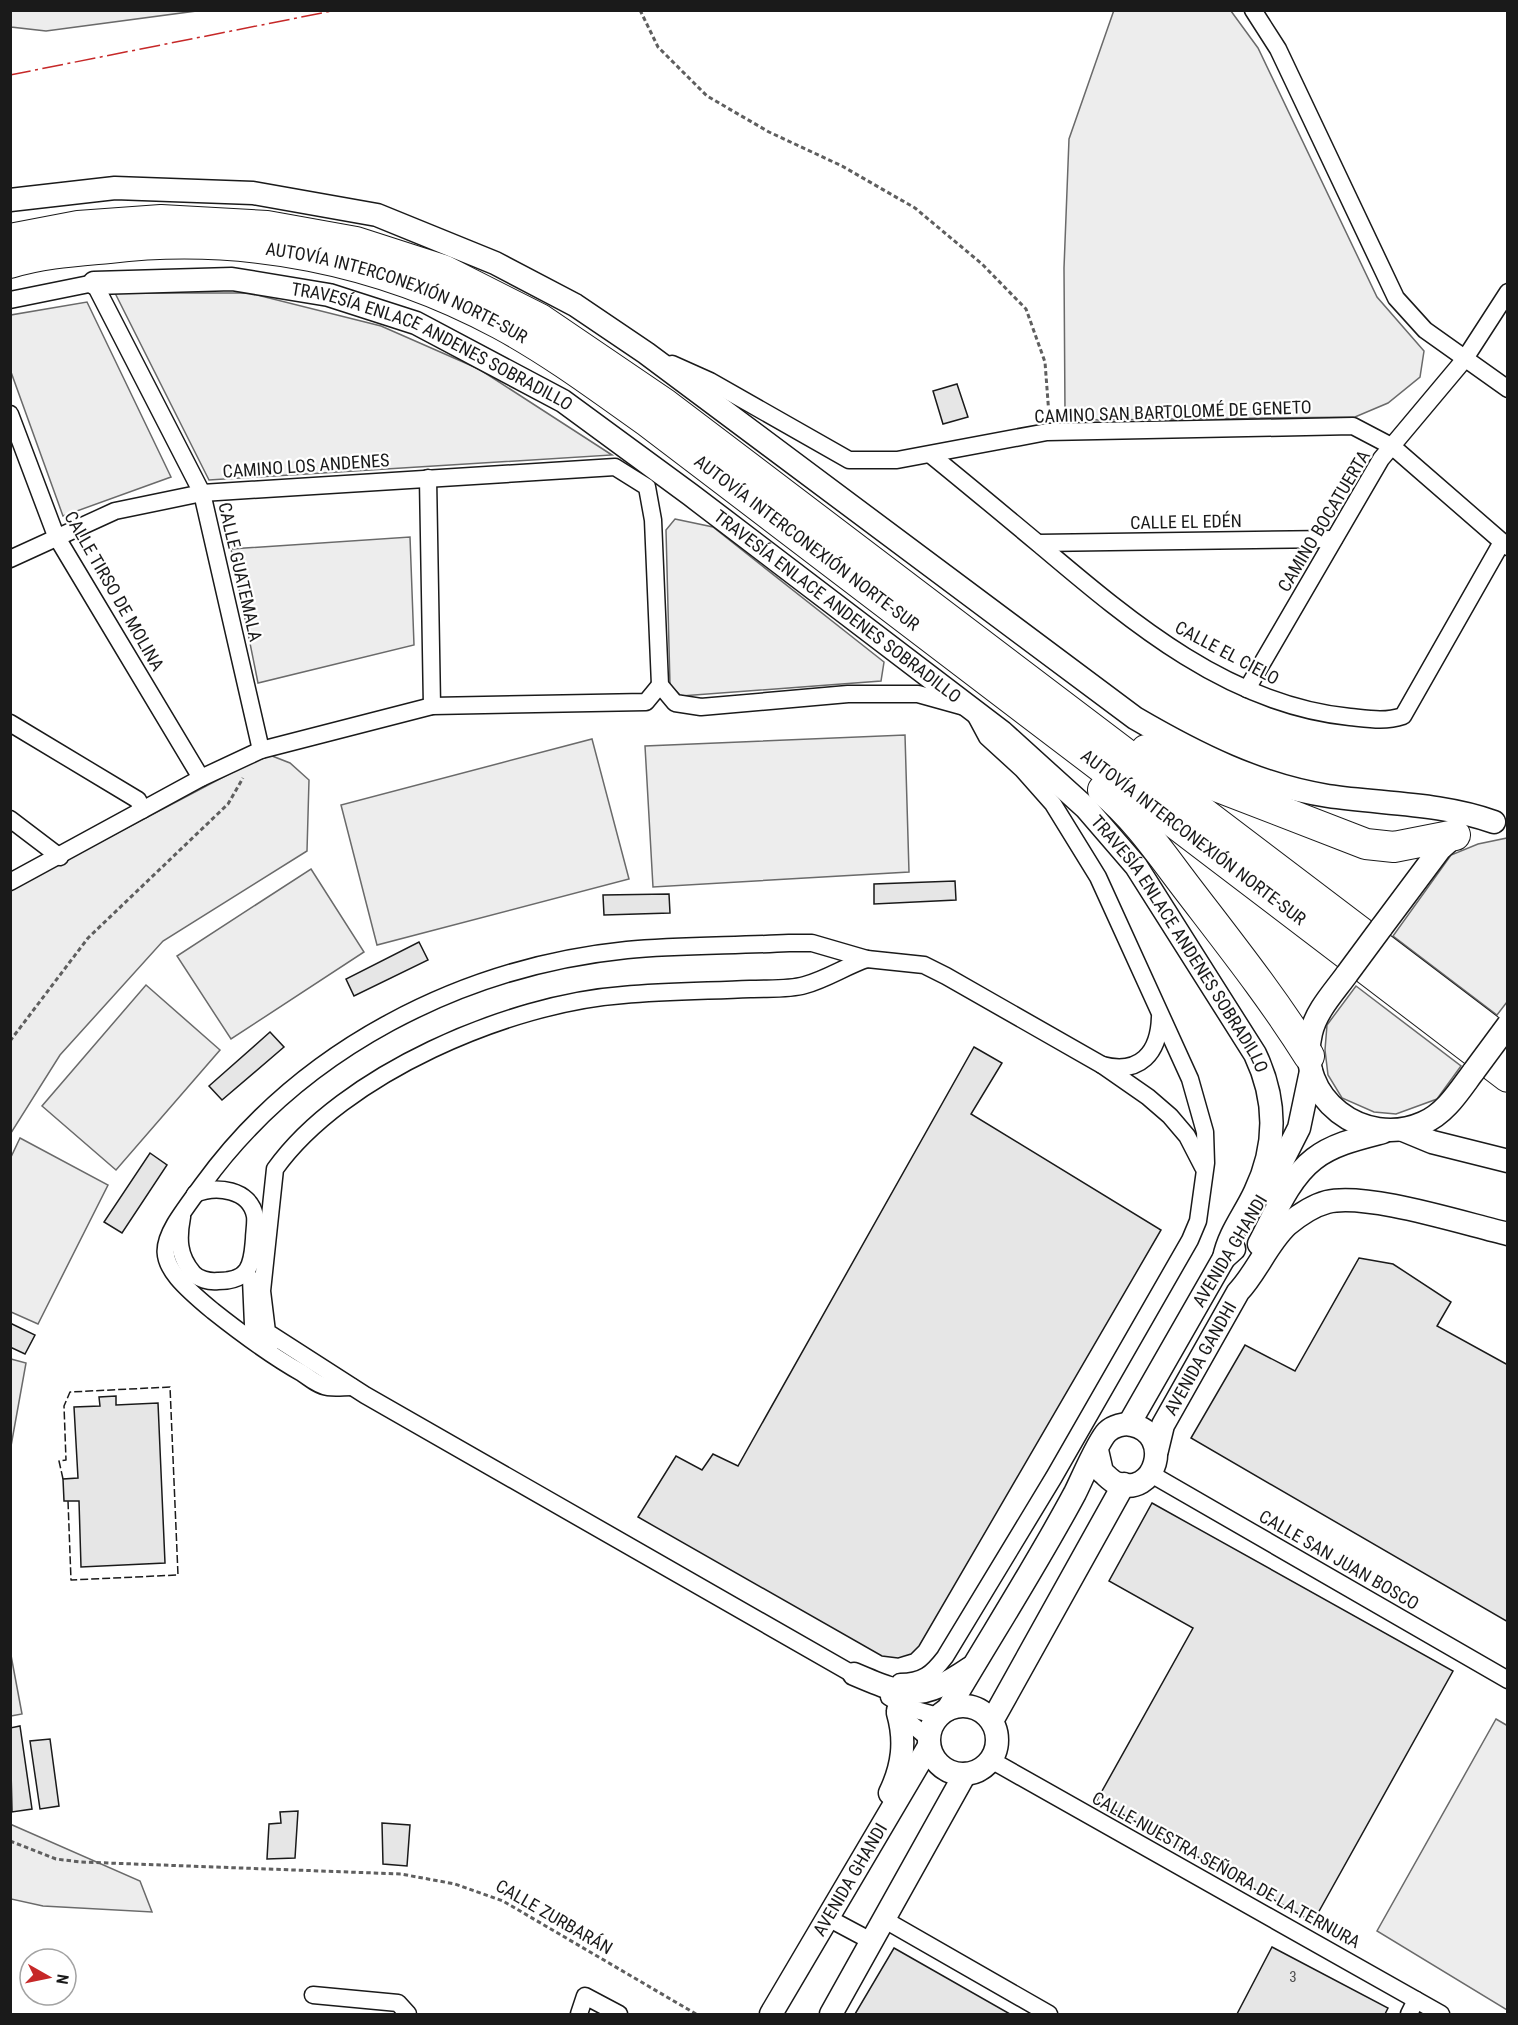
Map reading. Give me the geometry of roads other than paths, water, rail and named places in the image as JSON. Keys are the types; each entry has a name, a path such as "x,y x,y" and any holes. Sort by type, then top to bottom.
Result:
{"highway":[{"name":"AUTOVÍA INTERCONEXIÓN NORTE-SUR","path":"10,238 78,226 161,219 267,226 356,242 443,270 540,319 665,404 1508,1044"},
{"name":"AUTOVÍA INTERCONEXIÓN NORTE-SUR","path":"10,262 29,257 140,244 225,243 312,255 378,273 439,293 502,325 612,397 1508,1077"},
{"path":"1071,713 1109,724 1151,754 1195,778 1366,844 1394,848 1455,835"},
{"path":"1038,720 1060,755 1114,799 1142,830 1281,1011 1310,1063"}],"street":[{"path":"1253,10 1278,49 1396,298 1425,330 1464,360 1508,389"},
{"path":"10,200 115,188 253,193 377,215 495,263 575,305 646,353 1134,718 1185,748 1239,771 1292,788 1325,795 1467,812 1501,822"},
{"name":"TRAVESÍA ENLACE ANDENES SOBRADILLO","path":"94,283 232,279 329,295 416,323 563,401 691,495 1002,732 1086,808 1136,866 1255,1054 1266,1078 1273,1126 1270,1150 1255,1192 1227,1243 1224,1258"},
{"path":"10,300 94,283"},
{"name":"CALLE GUATEMALA","path":"94,283 202,493 259,752"},
{"name":"CAMINO BOCATUERTA","path":"1247,689 1381,459 1464,360 1508,292"},
{"name":"CAMINO SAN BARTOLOMÉ DE GENETO","path":"646,353 710,381 849,460 897,460 1047,432 1353,426 1393,447 1505,545"},
{"name":"CALLE TIRSO DE MOLINA","path":"10,414 56,536 201,778"},
{"name":"CALLE EL CIELO","path":"931,455 1101,597 1171,648 1247,689 1323,714 1389,721 1403,716 1505,545"},
{"name":"CAMINO LOS ANDENES","path":"10,559 115,511 202,493 615,467 647,487 653,520 660,685"},
{"path":"428,478 432,706"},
{"name":"CALLE EL EDÉN","path":"1038,543 1334,539"},
{"path":"10,882 60,857 201,778 259,752 432,706 646,702 660,685 675,703 701,707 848,694 918,694 972,709 987,737 1037,785 1071,833 1098,877 1160,1010 1199,1104 1205,1132 1205,1173 1198,1221 1190,1240 1054,1477 945,1657 932,1673 922,1680 911,1682 854,1675"},
{"path":"10,723 138,800 142,810"},
{"path":"10,819 60,857"},
{"path":"1455,835 1473,826 1501,822"},
{"name":"AVENIDA GHANDI","path":"1129,1424 1224,1258 1235,1247 1288,1153 1299,1128 1310,1063 1310,1033 1318,1014 1440,849 1455,835"},
{"path":"353,1387 325,1387 273,1357 174,1277 166,1264 164,1251 166,1240 195,1194 228,1150 280,1098 314,1070 372,1031 401,1015 482,982 571,958 628,950 812,943 867,959 924,965 1101,1065 1170,1116 1187,1136 1205,1173"},
{"path":"854,1675 929,1742 938,1764 955,1774 965,1774 980,1770 991,1760 997,1741 992,1721 985,1714 967,1706 943,1713 905,1707 854,1675 353,1387 267,1332 262,1292 274,1168 286,1153 337,1107 426,1051 477,1029 581,1000 622,995 803,986 867,959"},
{"path":"1101,1065 1118,1069 1132,1065 1150,1054 1159,1036 1160,1010"},
{"name":"AVENIDA GHANDI","path":"1238,1292 1241,1276 1294,1180 1305,1166 1332,1149 1425,1122 1442,1111 1508,1026"},
{"path":"1310,1063 1321,1092 1332,1109 1349,1120 1508,1161"},
{"path":"195,1194 207,1189 222,1189 238,1195 251,1204 255,1218 252,1256 252,1325 264,1341 292,1359 318,1372 333,1374"},
{"path":"1238,1292 1286,1227 1306,1210 1326,1202 1370,1201 1508,1234"},
{"path":"184,1210 179,1231 179,1246 185,1263 195,1276 210,1282 228,1281 246,1271 252,1256"},
{"name":"AVENIDA GANDHI","path":"1157,1450 1163,1425 1238,1292"},
{"path":"929,1742 943,1713 974,1665 1105,1433 1116,1426 1129,1424 1142,1428 1150,1434 1157,1450 1157,1462 1151,1474 1133,1485 1116,1483 1102,1472 1097,1450"},
{"name":"CALLE SAN JUAN BOSCO","path":"1151,1474 1508,1680"},
{"path":"992,1721 1124,1484"},
{"path":"854,1675 896,1690 924,1693 944,1685 974,1665"},
{"path":"875,1838 882,1809 899,1771 904,1742 898,1713"},
{"name":"AVENIDA GHANDI","path":"771,2014 929,1742"},
{"name":"CALLE NUESTRA SEÑORA DE LA TERNURA","path":"991,1760 1412,2007 1441,2014"},
{"path":"831,2014 965,1774"},
{"path":"828,1918 873,1942"},
{"path":"885,1920 1048,2014"},
{"path":"313,1995 398,2003 408,2014"},
{"path":"579,2014 585,1996 619,2014"}]}
